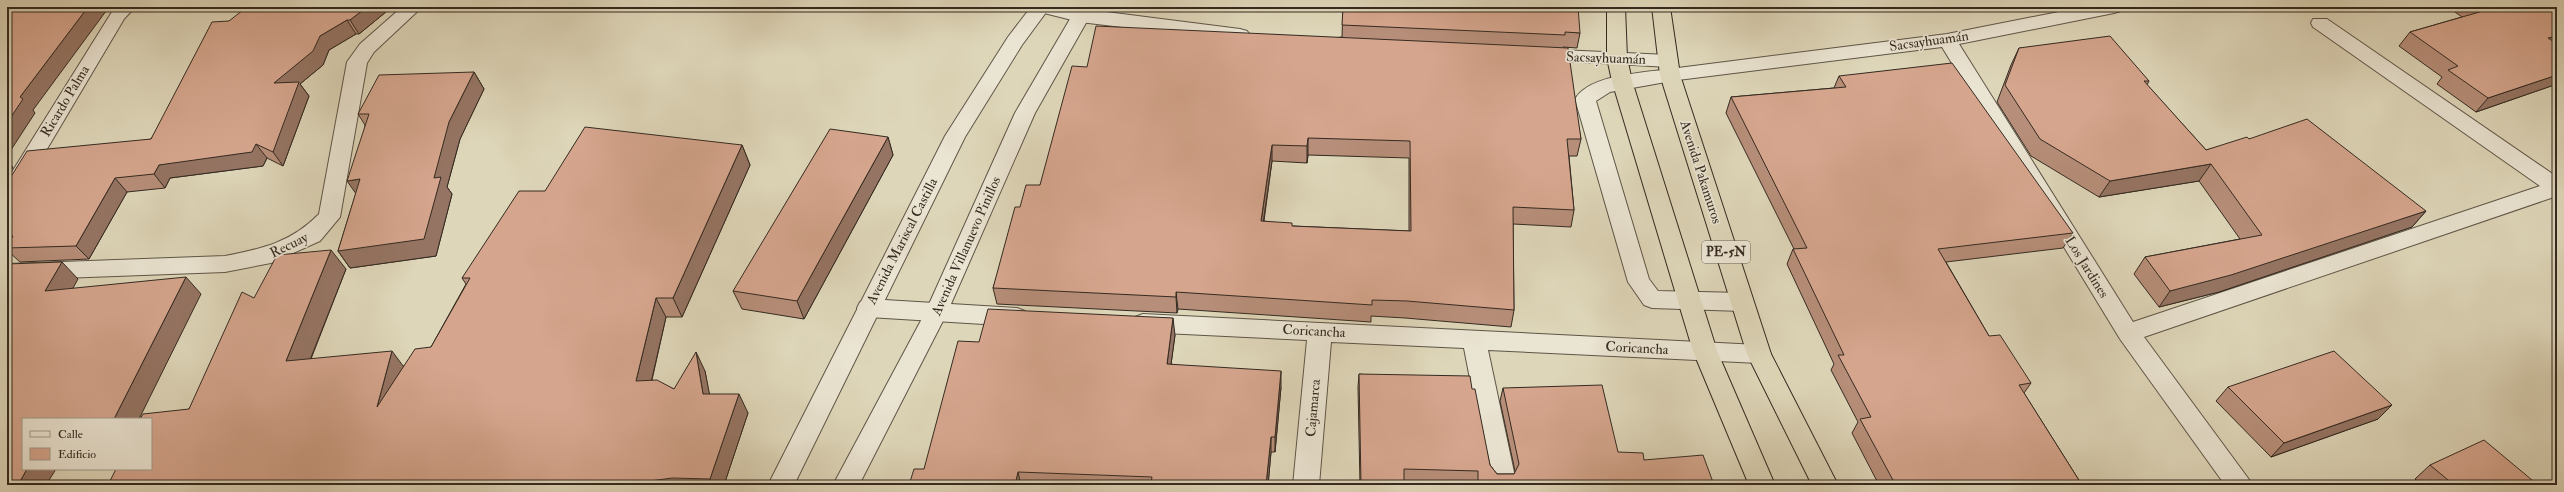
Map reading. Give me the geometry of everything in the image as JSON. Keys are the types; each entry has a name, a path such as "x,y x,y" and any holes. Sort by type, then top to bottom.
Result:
{"highway":[{"path":"1616,7 1617,58 1622,81 1705,351 1762,485"},
{"name":"Avenida Pakamuros","path":"1661,7 1669,68 1759,354 1825,485"}],"street":[{"name":"Ricardo Palma","path":"7,198 117,15 126,7"},
{"name":"Recuay","path":"7,272 225,264 263,257 292,246 312,235 329,217 357,62 367,48 413,7"},
{"path":"1042,7 1260,38"},
{"name":"Avenida Mariscal Castilla","path":"781,485 955,136 1016,41 1042,7"},
{"name":"Sacsayhuamán","path":"1522,55 1617,58 1669,68 1947,40 2114,7"},
{"name":"Avenida Villanuevo Pinillos","path":"846,485 936,313 1025,114 1083,12"},
{"path":"2320,23 2557,187"},
{"name":"Los Jardines","path":"1947,40 2128,333 2240,485"},
{"path":"1669,68 1604,86 1585,99 1639,282 1652,299 1691,302 1742,302"},
{"path":"2128,333 2557,187"},
{"path":"868,308 1038,318"},
{"name":"Coricancha","path":"1124,322 1759,354"},
{"name":"Cajamarca","path":"1306,485 1320,331"},
{"path":"1474,339 1502,477"}],"building":[{"path":"7,7 88,7 20,97 23,99 7,123"},
{"path":"247,7 367,7 350,20 347,20 320,36 313,51 274,83 299,82 273,152 256,144 252,152 159,165 154,174 115,178 76,246 7,248 13,236 7,237 7,183 27,151 151,139 212,22 229,21"},
{"path":"1343,7 1578,7 1580,33 1565,32 1565,35 1342,25"},
{"path":"2478,7 2557,7 2557,36 2548,38 2557,44 2557,75 2488,98 2448,70 2458,66 2410,32 2483,11"},
{"path":"1096,26 1568,48 1581,139 1567,139 1574,210 1513,207 1514,310 1407,301 1372,300 1372,305 1176,292 1176,297 993,288 1015,207 1020,207 1026,185 1040,185 1072,66 1087,67","holes":["1308,138 1410,141 1411,231 1292,226 1292,223 1261,221 1272,145 1307,146"]},
{"path":"2110,36 2149,81 2144,81 2206,150 2247,137 2249,139 2307,119 2426,211 2231,275 2170,291 2145,257 2262,235 2211,164 2110,181 2040,139 2005,85 2019,48"},
{"path":"1952,63 2073,233 1938,249 1989,336 2000,335 2031,383 2019,385 2082,485 1884,484 1894,482 1860,419 1871,417 1838,355 1844,355 1793,249 1807,248 1731,97 1846,87 1839,76"},
{"path":"474,72 449,122 434,178 441,177 424,239 338,251 360,179 347,181 369,114 358,114 379,75"},
{"path":"585,127 742,145 673,298 656,298 636,381 657,380 674,389 696,352 703,394 739,394 710,479 672,478 621,485 108,485 116,470 152,470 152,418 141,418 143,414 189,409 242,292 254,298 277,255 331,250 286,361 392,351 377,407 415,349 431,347 470,278 462,278 519,191 545,191"},
{"path":"830,129 888,137 797,301 733,291"},
{"path":"62,262 45,291 186,277 115,418 22,418 22,470 26,470 18,485 7,485 7,264"},
{"path":"988,309 1173,318 1167,364 1281,371 1275,437 1271,437 1266,485 1174,485 1151,483 1152,477 1018,472 1015,485 909,485 914,469 924,469 958,341 979,342"},
{"path":"2334,351 2392,405 2284,443 2228,387"},
{"path":"1359,374 1470,376 1472,389 1475,389 1490,465 1497,474 1514,474 1519,464 1503,388 1602,385 1618,452 1643,453 1644,460 1703,455 1714,485 1478,485 1478,471 1404,469 1404,485 1361,485"},
{"path":"2484,440 2538,485 2454,485 2430,465"}]}
